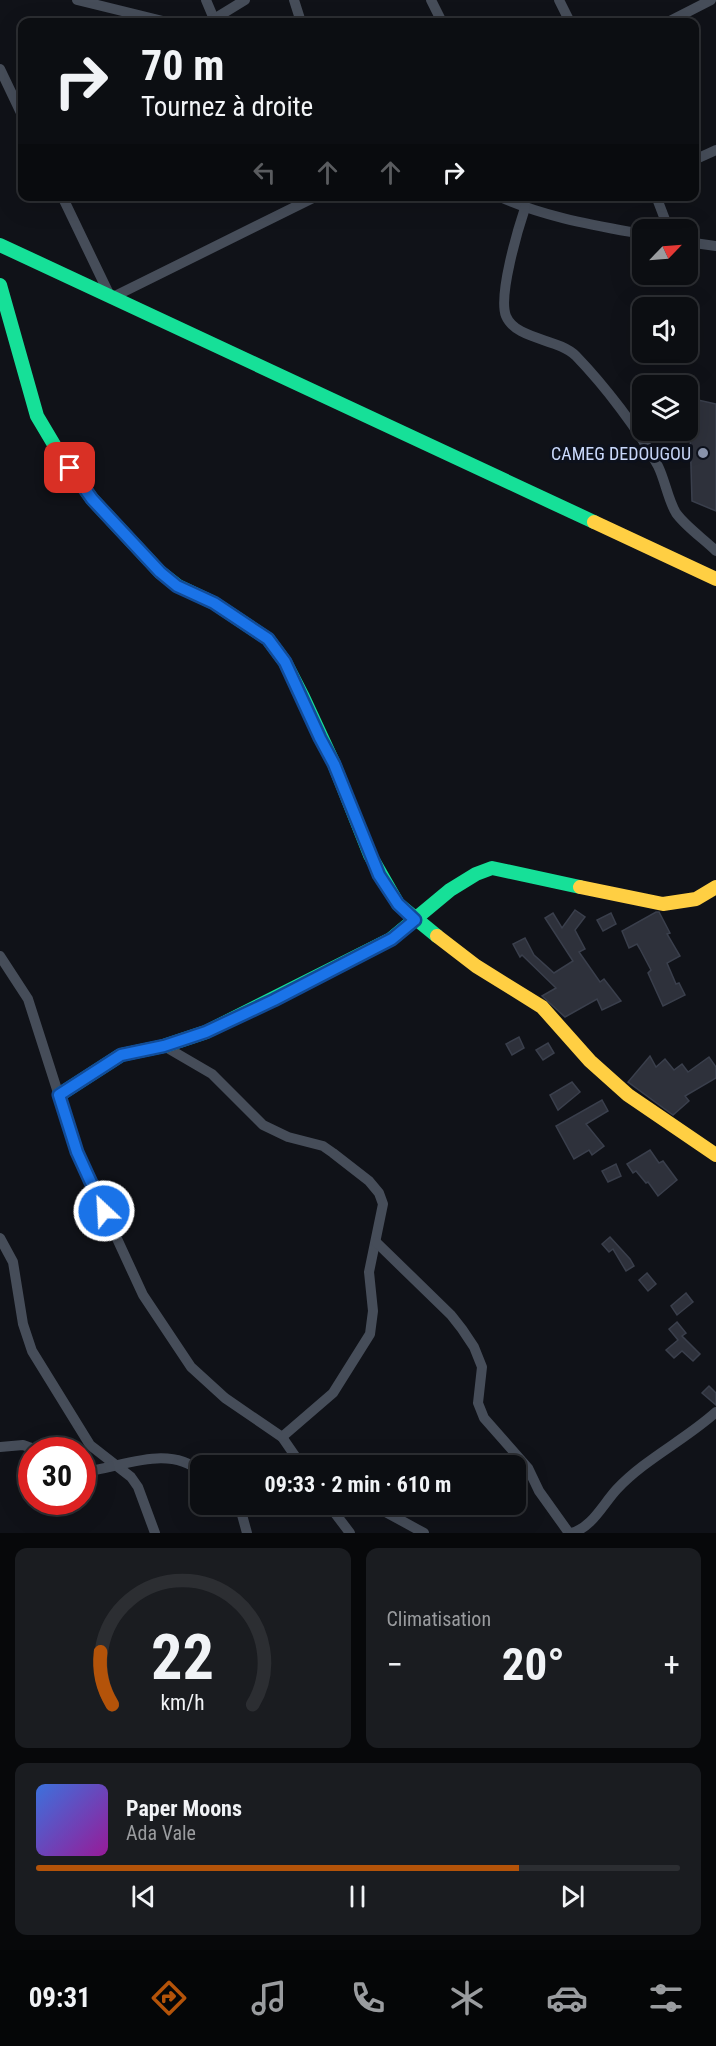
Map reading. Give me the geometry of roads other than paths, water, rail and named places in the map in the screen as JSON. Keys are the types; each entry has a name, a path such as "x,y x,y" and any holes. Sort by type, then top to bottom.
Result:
{"street":[{"path":"77,0 96,2 153,18"},
{"path":"206,0 211,18"},
{"path":"217,18 245,0"},
{"path":"294,0 300,18"},
{"path":"432,0 440,18"},
{"path":"559,0 568,18"},
{"path":"676,18 711,0"},
{"path":"0,69 18,107"},
{"path":"699,158 716,150"},
{"path":"64,201 111,298"},
{"path":"111,298 307,201"},
{"path":"509,201 525,208 632,232"},
{"path":"658,201 665,219"},
{"path":"525,208 510,264 504,307 506,317 515,326 566,348 576,356 616,403 650,452 666,484 676,513 716,551"},
{"path":"698,244 716,246"},
{"path":"0,245 716,579"},
{"path":"0,285 37,416 59,453 92,499 160,572 177,586 214,603 268,639 285,662 334,764 379,875 398,904 415,920 476,966 542,1007 590,1061 628,1095 716,1155"},
{"path":"59,1095 121,1055 164,1046 206,1032 392,939 439,896 468,876 492,868 663,904 696,899 716,887"},
{"path":"0,956 28,999 77,1152 143,1295 166,1334 191,1367 225,1398 282,1437 295,1455"},
{"path":"164,1046 212,1074 264,1125 288,1137 323,1146 369,1181 379,1193 383,1204 369,1272 373,1311 370,1334 333,1393 282,1437"},
{"path":"0,1239 13,1262 23,1324 32,1350 90,1445 131,1477 138,1487 155,1533"},
{"path":"376,1242 451,1315 468,1338 482,1366 478,1403 484,1418 528,1468 539,1491 570,1533 586,1526 618,1488 637,1471 716,1412"},
{"path":"0,1447 18,1445"},
{"path":"96,1469 172,1457 190,1462"},
{"path":"242,1515 247,1533"},
{"path":"336,1515 350,1533"},
{"path":"391,1515 424,1533"}],"place":[{"name":"CAMEG DEDOUGOU","path":"703,453"}]}
